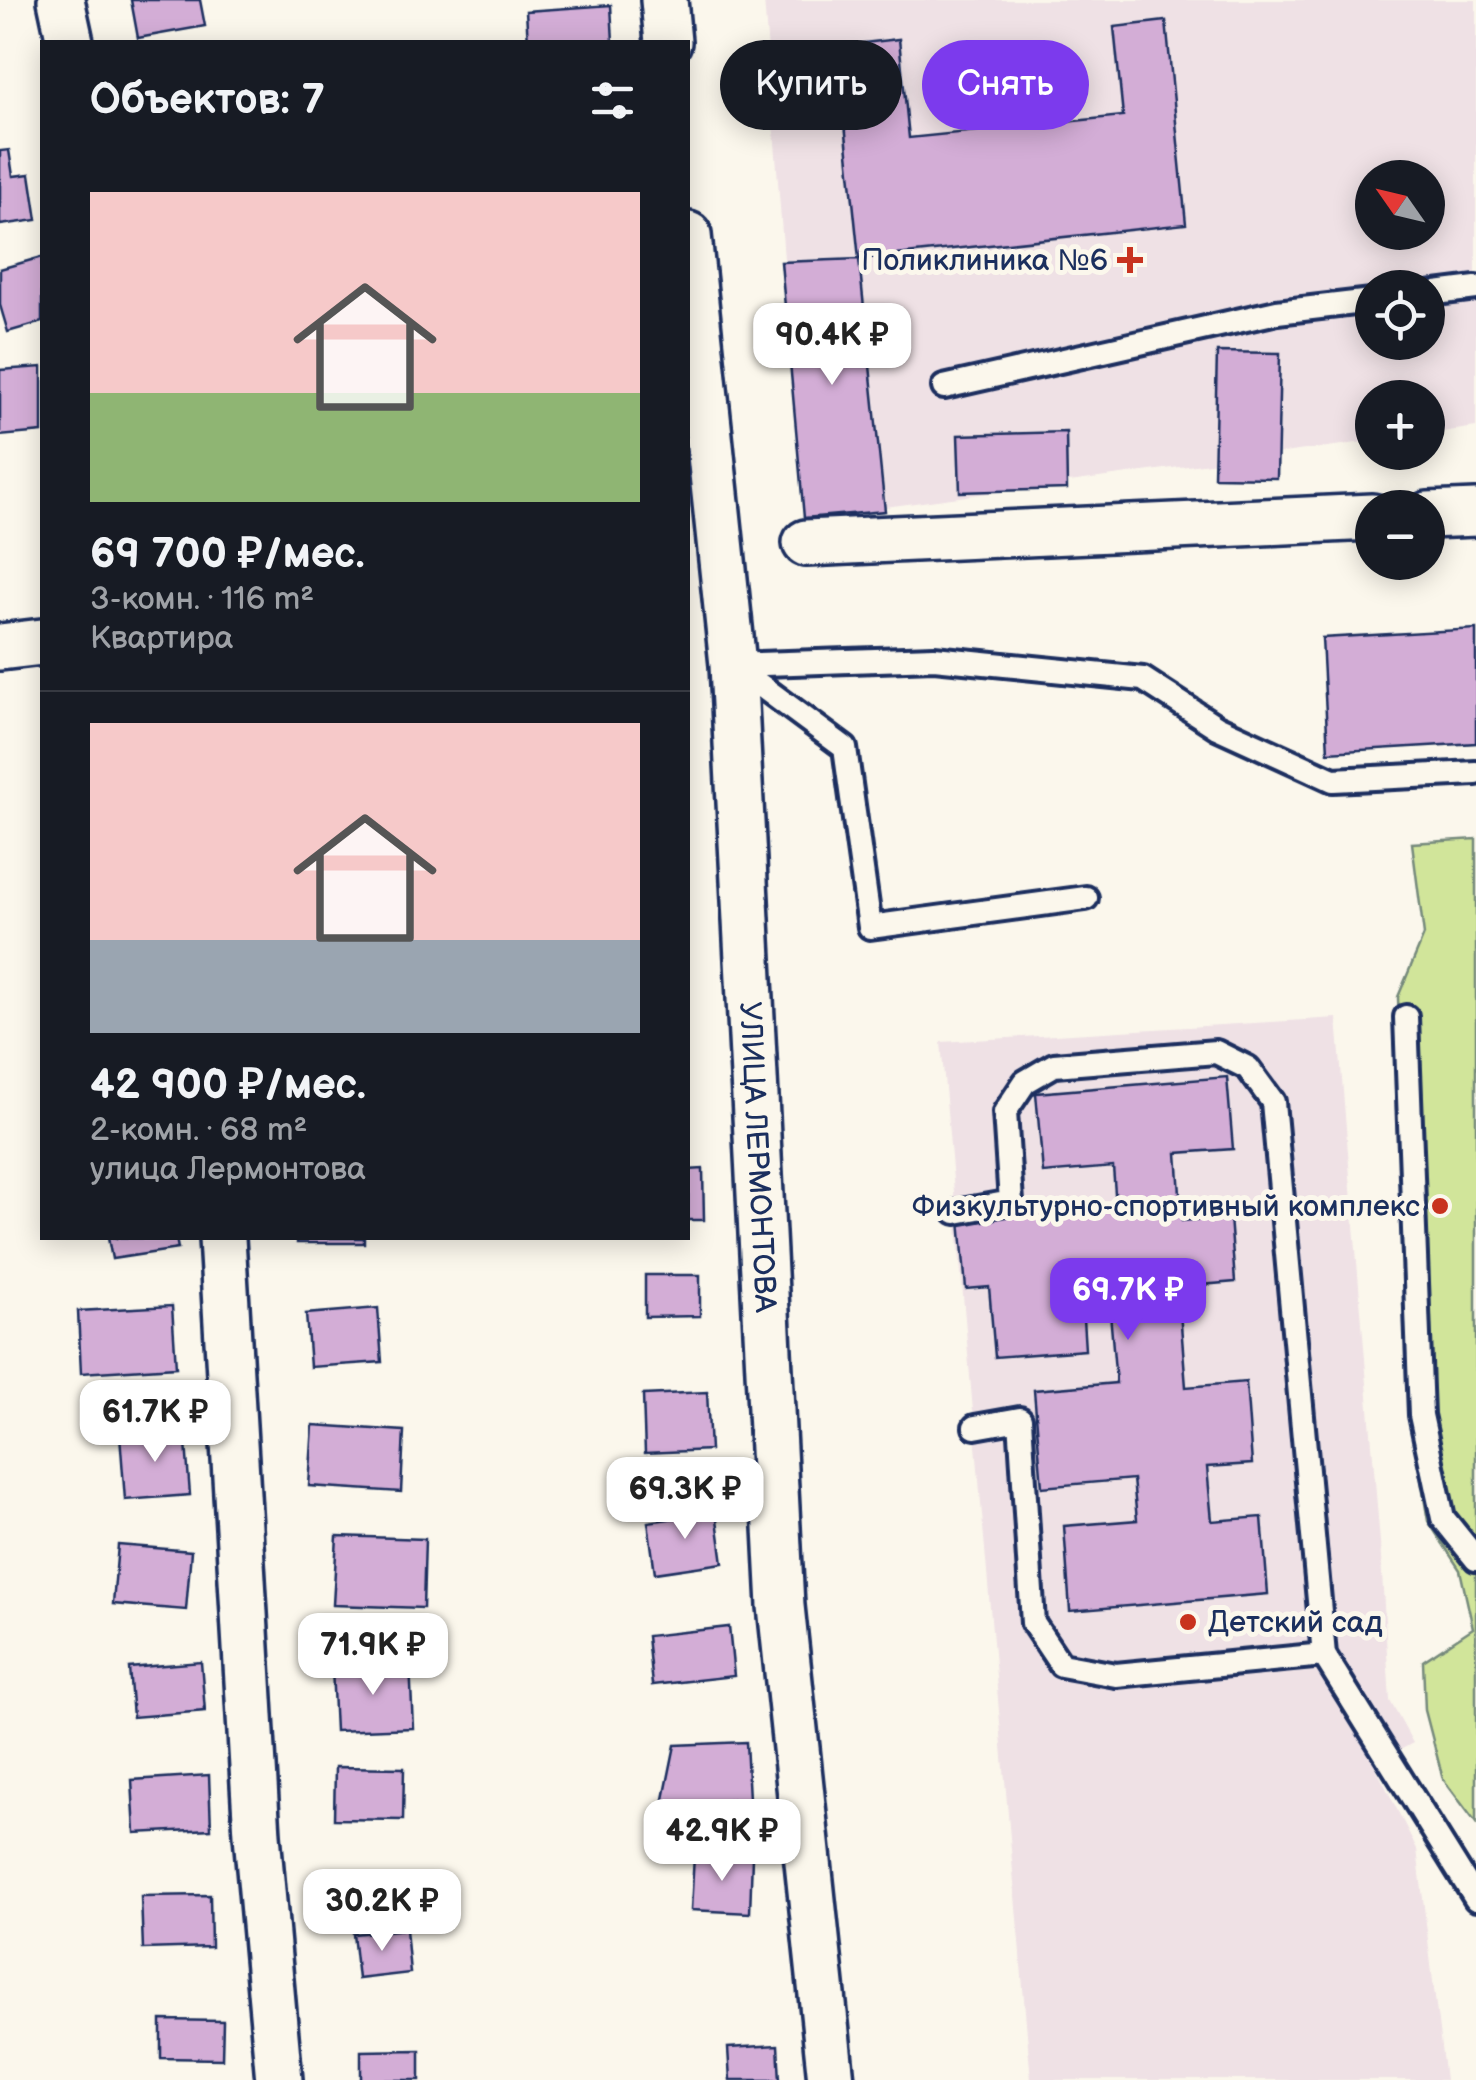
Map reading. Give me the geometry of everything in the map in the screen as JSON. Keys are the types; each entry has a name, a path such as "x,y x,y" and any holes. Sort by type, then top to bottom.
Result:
{"street":[{"path":"60,0 70,40"},
{"path":"664,0 668,40"},
{"name":"УЛИЦА ЛЕРМОНТОВА","path":"690,276 704,567 733,665 781,1606 831,2080"},
{"path":"1445,514 1476,513"},
{"path":"806,543 1355,519"},
{"path":"0,647 40,642"},
{"path":"222,1240 258,1835 279,2080"}],"lane":[{"path":"1445,292 1476,288"},
{"path":"944,387 1277,312 1355,302"},
{"path":"733,665 934,658 1144,679 1217,727 1333,780 1476,773"},
{"path":"733,665 845,748 870,927 1086,898"},
{"path":"1406,1017 1421,1414 1442,1518 1476,1558"},
{"path":"956,1212 1011,1202 1005,1112 1025,1082 1054,1065 1216,1052 1248,1068 1273,1102 1324,1655 1476,1899"},
{"path":"975,1427 1020,1419 1034,1623 1061,1666 1116,1674 1324,1655"}],"shaded area":[{"name":"Поликлиника №6","path":"764,0 1476,0 1476,427 1445,432 1445,380 1355,380 1355,443 804,518 774,130 902,130 902,40 767,40"},
{"name":"Детский сад","path":"1337,1018 1390,1701 1413,1743 1374,1764 1417,1849 1445,2080 1031,2080 941,1042"}],"green space":[{"name":"Физкультурно-спортивный комплекс","path":"1476,839 1476,1823 1443,1779 1425,1710 1423,1661 1473,1628 1460,1570 1428,1521 1410,1415 1398,997 1424,935 1412,843"}],"building":[{"path":"131,0 200,0 205,26 138,38"},
{"path":"611,5 613,40 528,40 526,11"},
{"path":"1166,21 1186,224 859,259 846,130 902,130 902,69 909,138 987,130 1089,130 1089,119 1123,116 1114,27"},
{"path":"9,150 13,176 30,174 37,220 0,225 0,151"},
{"path":"40,258 40,323 8,332 0,305 0,269"},
{"path":"859,259 885,511 804,518 781,262"},
{"path":"1217,352 1280,353 1277,478 1214,477"},
{"path":"40,367 40,432 0,436 0,370"},
{"path":"1066,432 1067,489 960,492 958,435"},
{"path":"1476,629 1476,743 1328,752 1322,638"},
{"path":"1227,1077 1233,1149 1177,1153 1182,1221 1230,1217 1235,1282 1178,1287 1186,1387 1246,1382 1252,1464 1207,1467 1212,1521 1262,1517 1268,1594 1070,1611 1064,1526 1137,1520 1133,1479 1042,1487 1034,1390 1116,1383 1109,1301 1082,1303 1085,1350 995,1357 989,1287 966,1289 960,1220 1116,1207 1113,1167 1043,1173 1036,1093"},
{"path":"703,1169 704,1220 690,1220 690,1170"},
{"path":"108,1240 176,1240 178,1249 112,1259"},
{"path":"297,1240 364,1240 364,1243"},
{"path":"645,1275 700,1275 700,1316 645,1317"},
{"path":"172,1306 176,1367 81,1373 78,1311"},
{"path":"378,1308 382,1362 310,1367 306,1314"},
{"path":"707,1392 710,1450 645,1453 643,1395"},
{"path":"313,1425 404,1431 401,1492 309,1486"},
{"path":"185,1430 190,1495 125,1500 120,1435"},
{"path":"716,1512 723,1563 655,1573 648,1522"},
{"path":"337,1536 425,1539 423,1608 333,1605"},
{"path":"118,1545 191,1551 186,1610 113,1604"},
{"path":"729,1627 734,1676 652,1685 647,1636"},
{"path":"201,1662 205,1711 133,1717 129,1668"},
{"path":"410,1664 413,1728 335,1731 332,1668"},
{"path":"746,1742 749,1799 663,1804 675,1745"},
{"path":"335,1767 404,1768 403,1820 334,1819"},
{"path":"209,1775 211,1829 135,1833 132,1780"},
{"path":"694,1855 752,1857 750,1913 691,1910"},
{"path":"210,1895 211,1947 143,1949 141,1896"},
{"path":"406,1929 410,1973 358,1979 353,1934"},
{"path":"161,2020 223,2021 222,2059 161,2058"},
{"path":"778,2045 780,2080 730,2080 728,2048"},
{"path":"420,2050 420,2080 361,2080 361,2051"}],"place":[{"name":"Поликлиника №6","path":"1130,260"},
{"name":"Физкультурно-спортивный комплекс","path":"1440,1206"},
{"name":"Детский сад","path":"1188,1622"}]}
